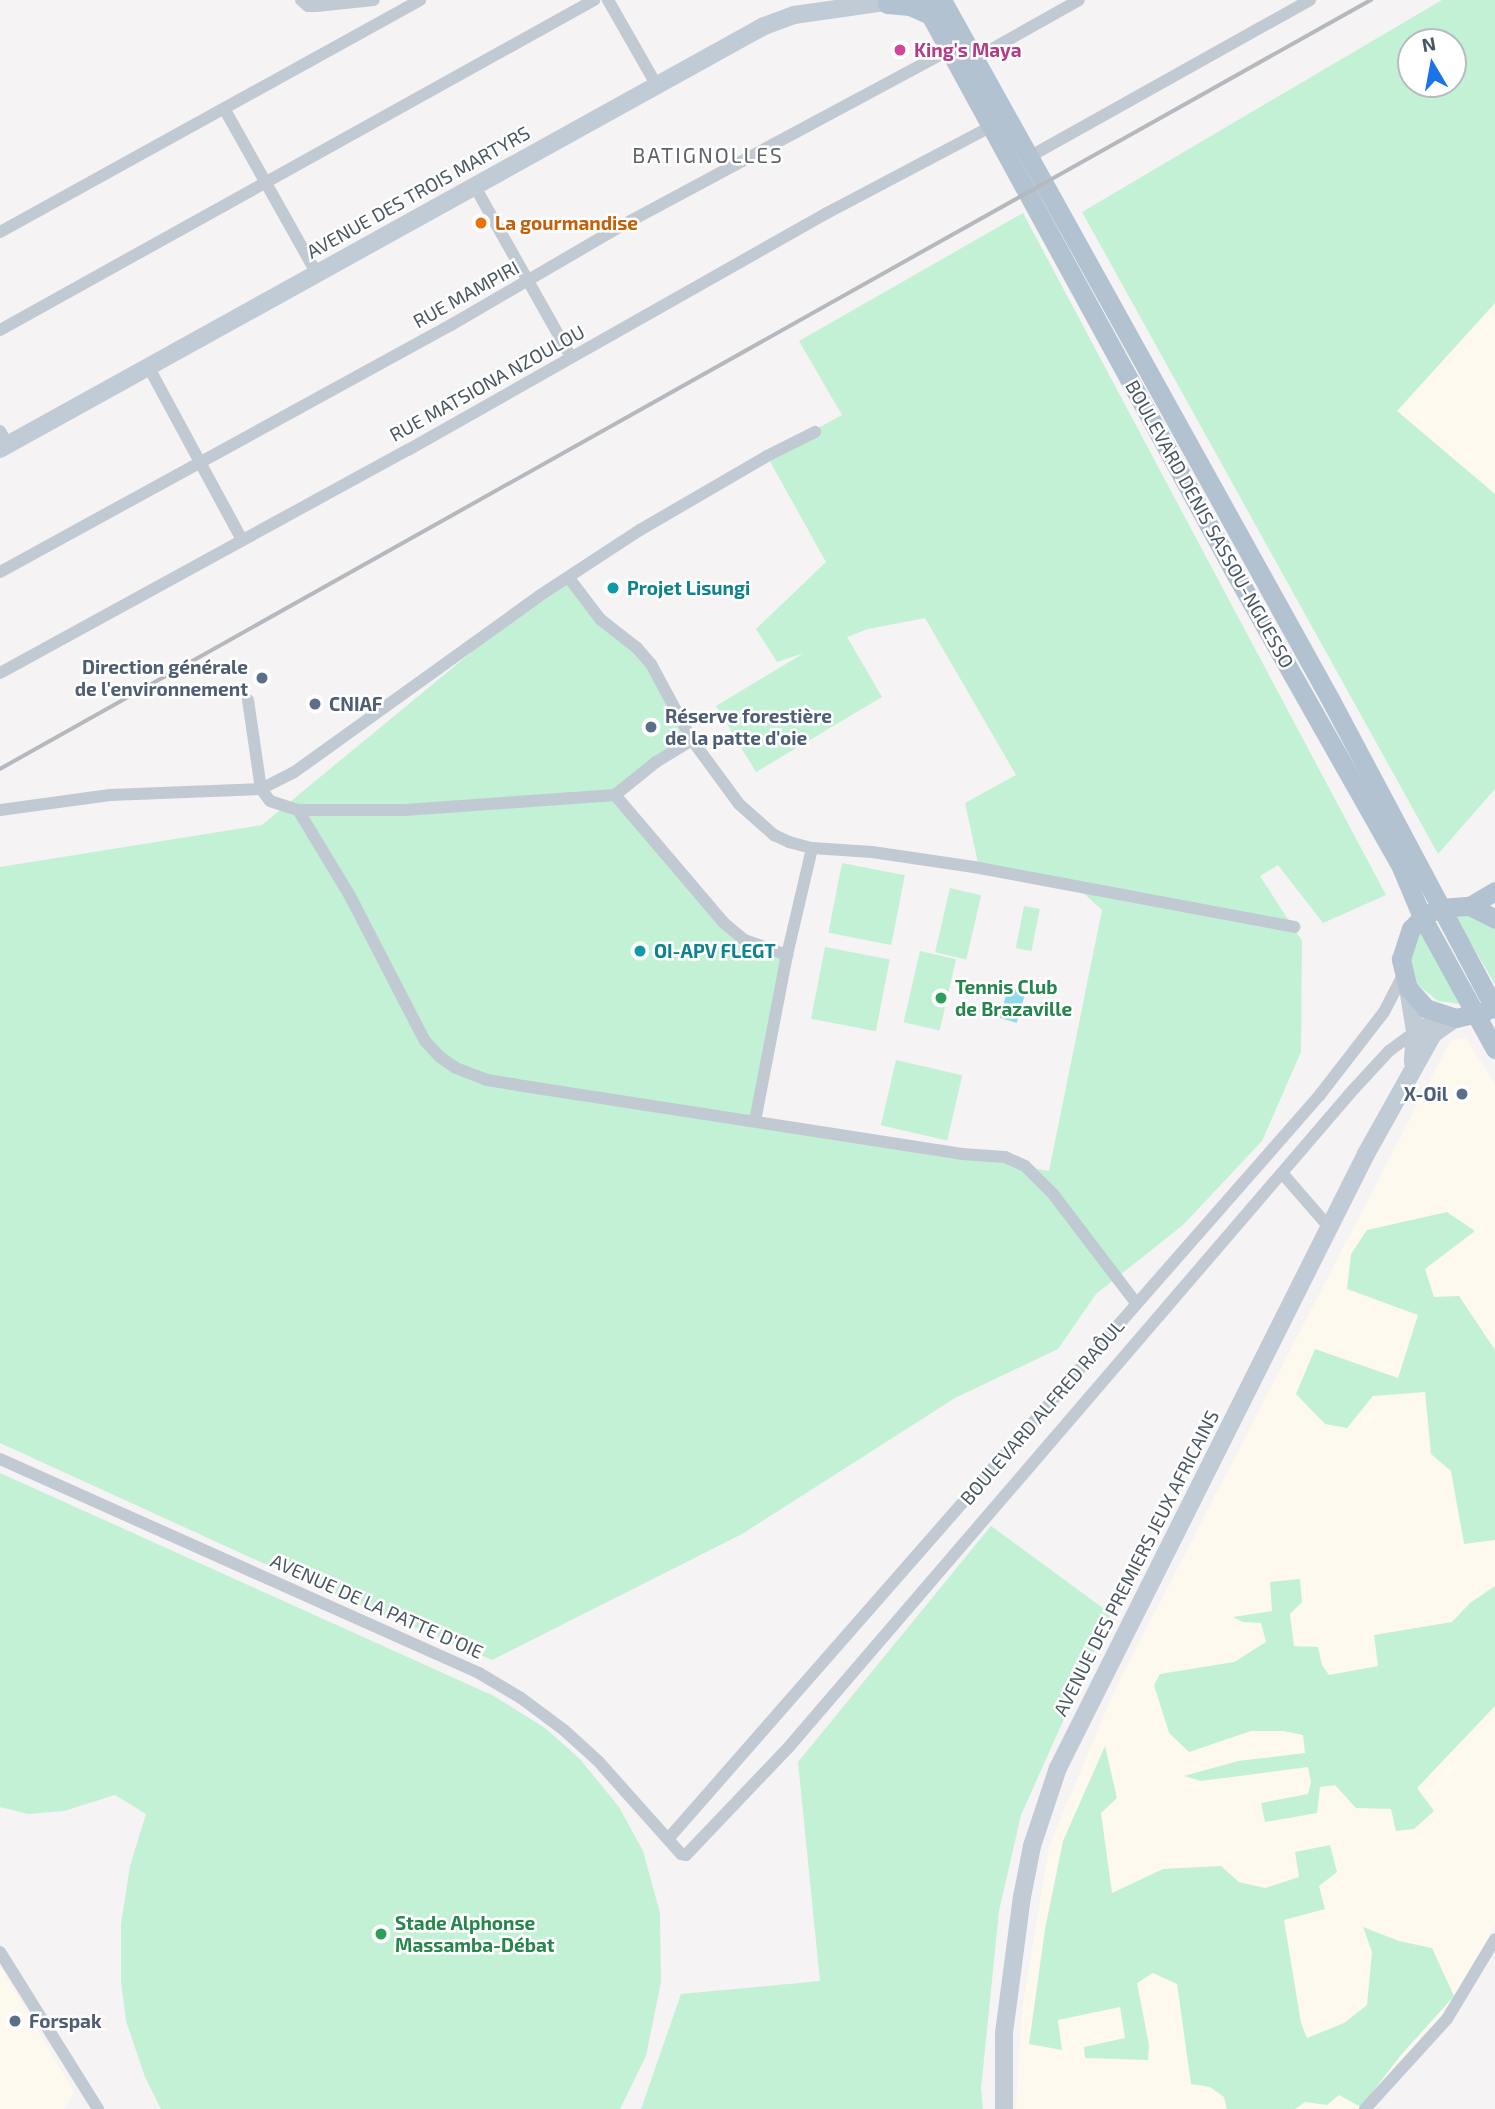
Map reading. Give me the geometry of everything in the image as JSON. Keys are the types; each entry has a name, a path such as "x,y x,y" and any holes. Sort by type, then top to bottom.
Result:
{"main road":[{"path":"885,2 910,6 932,5"},
{"name":"BOULEVARD DENIS SASSOU-NGUESSO","path":"932,5 974,59 1329,697 1431,913"},
{"name":"BOULEVARD DENIS SASSOU-NGUESSO","path":"932,5 951,49 992,126 1236,575 1401,867 1490,1008 1495,1049"},
{"path":"1490,1008 1447,1016 1416,999 1405,981 1404,943 1431,913 1469,906 1495,891"},
{"path":"1469,906 1495,919"}],"street":[{"path":"301,0 307,6 316,6 374,0"},
{"path":"0,232 420,0"},
{"path":"0,330 118,262 266,184 594,0"},
{"path":"608,0 656,84"},
{"path":"974,59 1079,0"},
{"path":"1029,157 1308,1"},
{"name":"AVENUE DES TROIS MARTYRS","path":"3,441 148,366 656,84 780,19 885,2"},
{"name":"RUE MAMPIRI","path":"0,572 527,281 621,226 951,49"},
{"path":"225,110 316,272"},
{"name":"RUE MATSIONA NZOULOU","path":"0,673 827,212 992,126"},
{"path":"474,185 571,357"},
{"path":"148,366 242,540"},
{"path":"0,810 110,795 261,789 293,773 539,596 767,456 816,432"},
{"path":"569,578 600,619 637,648 651,664 692,740 739,804 757,821 789,842 812,848 872,852 974,867 1294,927"},
{"path":"248,700 261,789 270,801 298,810 405,810 615,794 656,762 692,740"},
{"path":"615,794 724,923 744,940 787,955"},
{"path":"298,810 350,896 425,1041 440,1057 456,1068 487,1080 962,1154 1005,1157 1025,1166 1053,1194 1136,1303"},
{"path":"755,1121 787,955 812,848"},
{"name":"AVENUE DES PREMIERS JEUX AFRICAINS","path":"1405,981 1415,1031 1412,1069"},
{"name":"BOULEVARD ALFRED RAÔUL","path":"668,1839 1341,1069 1405,981"},
{"name":"AVENUE DES PREMIERS JEUX AFRICAINS","path":"1004,2109 1004,2033 1022,1897 1032,1846 1058,1768 1328,1226 1412,1069 1447,1016"},
{"name":"BOULEVARD ALFRED RAÔUL","path":"690,1852 788,1748 1389,1051 1415,1031 1447,1016"},
{"path":"1282,1173 1328,1226"},
{"name":"AVENUE DE LA PATTE D'OIE","path":"0,1460 479,1673 521,1698 564,1730 629,1793 681,1854 690,1852"},
{"path":"1365,2109 1447,2019 1495,1939"},
{"path":"0,1952 98,2109"}],"shaded area":[{"path":"1495,303 1495,494 1397,411"},
{"path":"1466,1038 1495,1084 1495,1926 1448,2012 1359,2109 1016,2109 1022,2009 1049,1846 1116,1687 1450,1041"},
{"path":"0,1966 74,2092 64,2109 0,2109"}],"green space":[{"path":"1442,0 1495,0 1495,303 1397,411 1495,494 1495,789 1438,854 1082,212"},
{"path":"1023,213 1386,895 1323,923 1278,865 1260,876 1302,941 1301,1052 1262,1141 1183,1225 1096,1294 1058,1349 955,1398 742,1534 492,1660 256,1560 0,1443 0,867 262,825 542,594 569,578 636,647 692,740 615,794 724,923 787,955 756,1119 1049,1171 1102,910 1079,889 980,872 965,803 1016,775 925,618 868,629 847,637 882,697 756,772 716,706 804,653 777,662 756,629 826,562 767,456 842,415 799,341"},
{"path":"842,863 905,875 891,945 828,933"},
{"path":"950,888 981,895 966,960 935,952"},
{"path":"1024,906 1040,909 1032,951 1016,948"},
{"path":"1463,911 1495,929 1495,984 1453,913"},
{"path":"1420,931 1461,1004 1438,1001 1418,985 1411,965 1411,949"},
{"path":"825,947 890,960 876,1031 811,1019"},
{"path":"920,951 956,959 940,1030 904,1022"},
{"path":"896,1060 962,1075 947,1141 881,1125"},
{"path":"1447,1212 1475,1231 1425,1269 1434,1297 1459,1296 1495,1350 1495,1540 1464,1544 1451,1471 1431,1454 1425,1392 1373,1396 1347,1428 1325,1424 1296,1394 1315,1349 1398,1378 1418,1315 1347,1289 1351,1254 1367,1230"},
{"path":"0,1473 494,1696 545,1728 579,1758 619,1807 643,1851 660,1913 661,1982 646,2056 620,2109 161,2109 145,2077 126,2021 121,1982 121,1924 130,1866 146,1814 115,1795 64,1811 28,1814 0,1807"},
{"path":"991,1526 1111,1614 1021,1815 999,1911 981,2089 983,2109 641,2109 681,1994 820,1981 798,1762"},
{"path":"1300,1579 1302,1602 1290,1614 1294,1646 1318,1647 1322,1665 1329,1675 1378,1666 1374,1635 1452,1622 1470,1603 1495,1586 1495,1706 1417,1788 1434,1811 1414,1829 1396,1831 1391,1809 1356,1808 1335,1785 1320,1787 1317,1813 1265,1822 1261,1803 1308,1794 1311,1782 1308,1767 1201,1781 1184,1776 1238,1761 1305,1753 1303,1735 1283,1731 1251,1731 1189,1752 1169,1733 1154,1685 1160,1674 1234,1662 1266,1642 1261,1623 1243,1622 1233,1617 1272,1611 1270,1582"},
{"path":"1105,1746 1117,1798 1101,1813 1112,1893 1163,1869 1221,1866 1239,1882 1265,1888 1299,1877 1295,1852 1330,1845 1337,1872 1319,1886 1325,1909 1284,1920 1301,2023 1307,2038 1344,2023 1367,2005 1372,1952 1363,1927 1399,1941 1432,1948 1454,1996 1401,2055 1361,2107 1339,2095 1327,2105 1305,2102 1295,2109 1227,2109 1224,2097 1210,2087 1191,2084 1177,1984 1153,1973 1137,1983 1149,2045 1148,2060 1085,2058 1084,2047 1125,2038 1120,2007 1058,2020 1062,2050 1029,2044 1045,1929 1063,1841"}],"water":[{"path":"1008,988 1025,993 1017,1023 999,1018"}],"railway":[{"path":"0,769 1371,0"}],"place":[{"name":"King's Maya","path":"900,50"},
{"name":"La gourmandise","path":"481,223"},
{"name":"Projet Lisungi","path":"613,588"},
{"name":"Direction générale de l'environnement","path":"262,678"},
{"name":"CNIAF","path":"315,704"},
{"name":"Réserve forestière de la patte d'oie","path":"651,727"},
{"name":"OI-APV FLEGT","path":"640,951"},
{"name":"Tennis Club de Brazaville","path":"941,998"},
{"name":"X-Oil","path":"1462,1094"},
{"name":"Stade Alphonse Massamba-Débat","path":"381,1934"},
{"name":"Forspak","path":"15,2021"}],"district":[{"name":"BATIGNOLLES","path":"708,155"}]}
